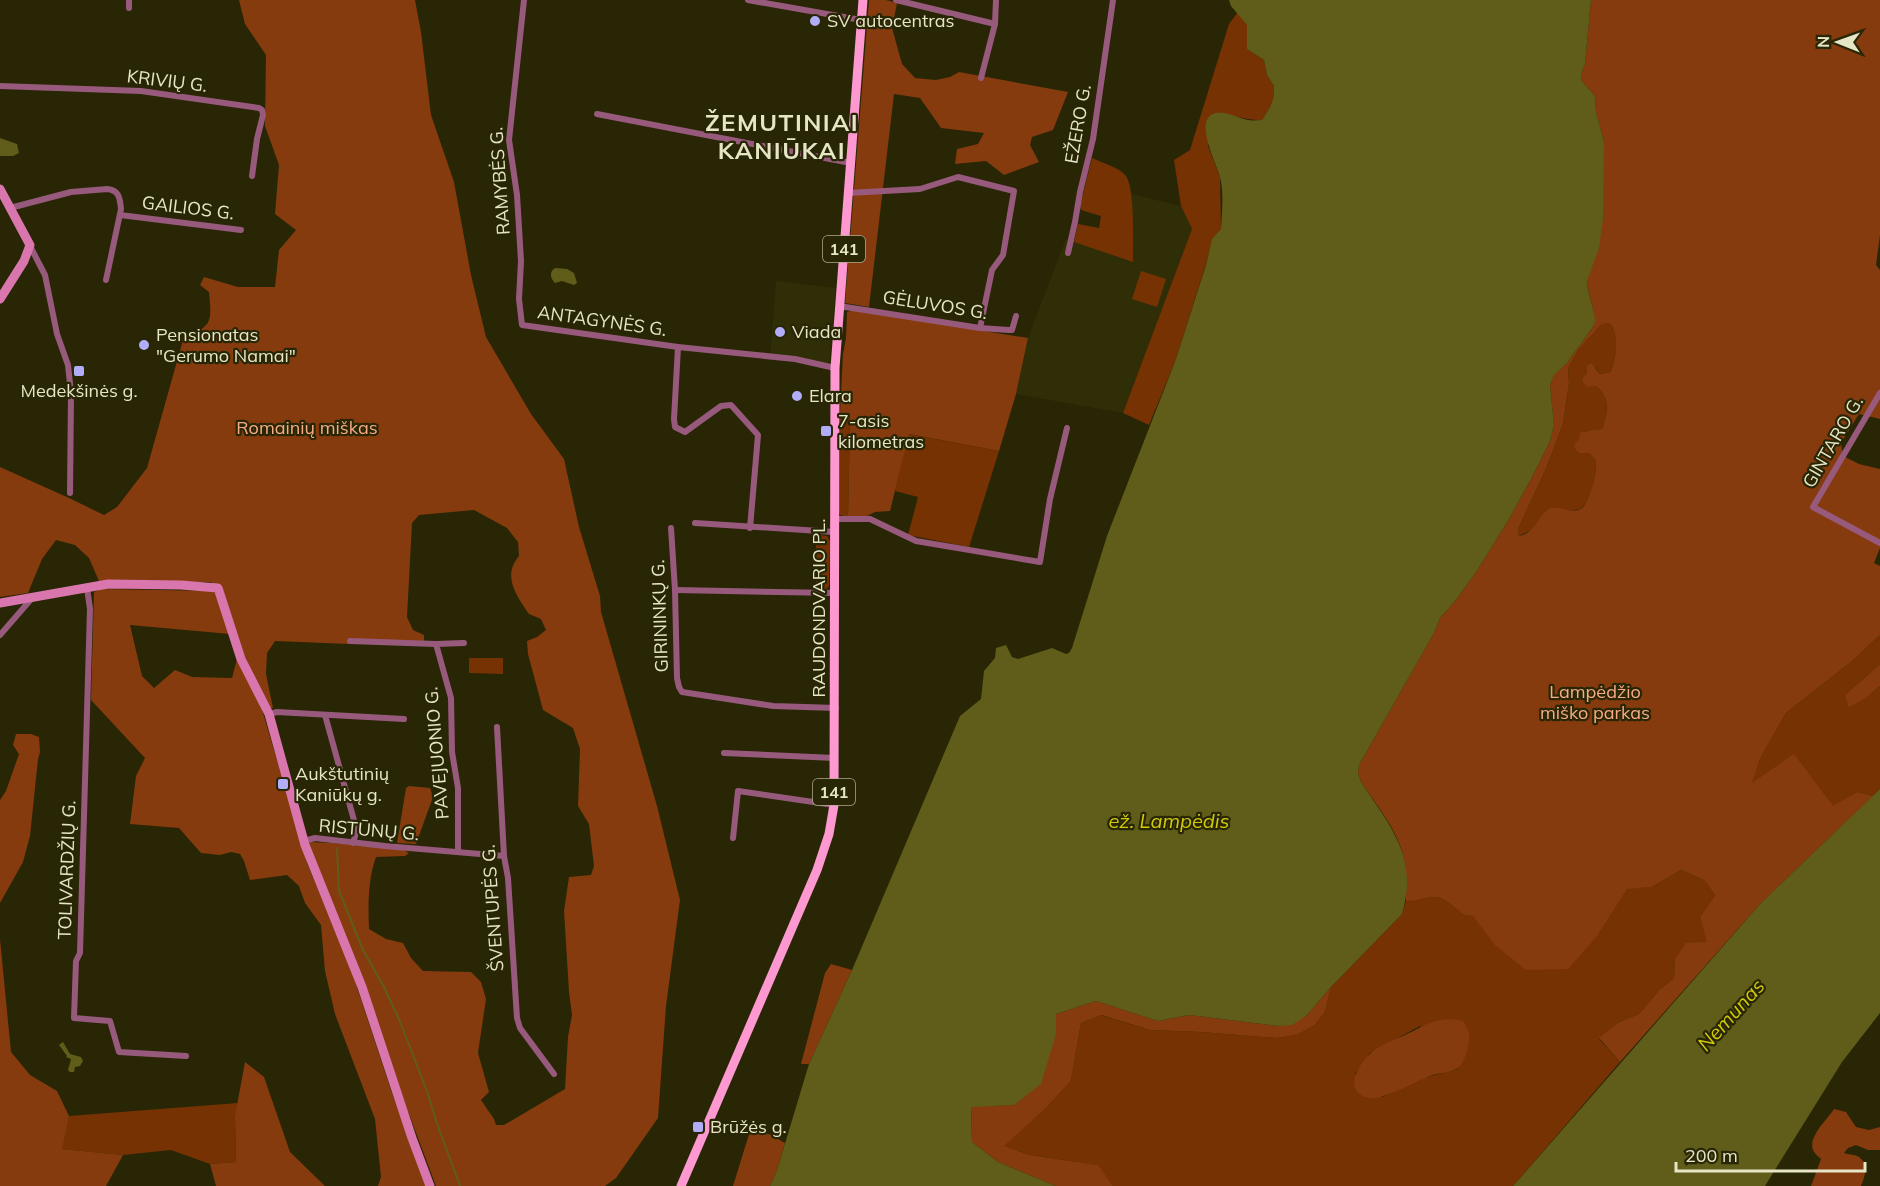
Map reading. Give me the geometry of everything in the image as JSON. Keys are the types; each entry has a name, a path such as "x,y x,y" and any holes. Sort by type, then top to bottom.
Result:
{"main road":[{"name":"RAUDONDVARIO PL.","path":"681,1186 817,870 829,834 834,805 836,368 863,0"}],"street":[{"path":"129,0 129,8"},
{"name":"RAMYBĖS G.","path":"522,325 519,299 521,261 517,195 509,140 524,0"},
{"path":"748,0 861,20"},
{"path":"896,0 995,24"},
{"path":"981,78 995,24 996,0"},
{"name":"EŽERO G.","path":"1068,253 1093,139 1113,0"},
{"name":"KRIVIŲ G.","path":"0,86 141,91 259,108 263,115 252,176"},
{"path":"597,114 851,163"},
{"path":"849,193 920,189 958,177 1014,191 1003,255 992,270 980,328"},
{"path":"0,189 45,274 57,334 68,365 71,393 70,493"},
{"name":"GAILIOS G.","path":"10,208 71,192 112,189 120,197 120,215 241,230"},
{"path":"106,280 120,215"},
{"path":"0,299 24,261 30,245"},
{"name":"GĖLUVOS G.","path":"840,306 980,328 1012,330 1016,316"},
{"name":"ANTAGYNĖS G.","path":"522,325 678,347 795,359 836,368"},
{"name":"ANTAGYNĖS G.","path":"678,347 675,427 685,432 721,406 731,405 758,435 750,528"},
{"name":"GINTARO G.","path":"1880,393 1813,507 1880,543"},
{"path":"835,519 870,519 916,541 1040,562 1050,499 1067,428"},
{"path":"695,523 835,532"},
{"name":"GIRININKŲ G.","path":"671,528 677,678 682,692 773,706 836,708"},
{"path":"0,603 108,584 218,588 241,659 269,714 304,841 362,987 430,1186"},
{"name":"TOLIVARDŽIŲ G.","path":"87,588 90,609 82,889 80,952 76,961 74,1018 110,1021 119,1052 186,1056"},
{"path":"675,590 835,592"},
{"path":"0,635 34,597"},
{"path":"350,641 464,643"},
{"name":"PAVEJUONIO G.","path":"436,644 451,698 452,752 458,788 458,852"},
{"path":"269,714 277,712 404,719"},
{"path":"325,715 355,824 356,833 352,843"},
{"name":"ŠVENTUPĖS G.","path":"497,727 504,856 508,878 517,1018 519,1028 554,1074"},
{"path":"724,753 835,759"},
{"path":"733,838 738,792 834,805"},
{"name":"RISTŪNŲ G.","path":"304,841 315,838 504,856"}],"shaded area":[{"path":"1238,12 1247,25 1247,49 1264,60 1267,75 1274,86 1274,96 1262,120 1216,113 1208,146 1220,177 1221,229 1212,240 1176,359 1149,425 1123,413 1192,229 1181,206 1174,160 1190,150 1229,24"},
{"path":"1092,158 1119,170 1126,176 1129,183 1133,217 1133,262 1074,242 1078,224 1099,228 1101,216 1081,210 1080,206"},
{"path":"1131,194 1181,206 1192,229 1123,413 1016,394 1028,338 1066,239 1133,261"},
{"path":"1141,271 1166,279 1157,307 1132,299"},
{"path":"776,281 836,288 829,367 770,358"},
{"path":"1608,323 1612,326 1616,338 1613,366 1611,372 1600,374 1595,367 1596,386 1606,401 1606,417 1602,429 1585,431 1580,453 1589,453 1595,460 1596,471 1590,494 1580,509 1547,510 1531,530 1519,536 1518,529 1545,471 1563,424 1569,383 1568,368 1579,349 1601,325"},
{"path":"840,413 850,417 848,517 840,515 839,512"},
{"path":"908,434 999,451 969,547 908,535 918,497 895,491"},
{"path":"814,534 827,536 830,541 829,586 826,589 816,590"},
{"path":"1880,635 1880,664 1845,695 1867,697 1880,686 1880,789 1873,796 1857,792 1833,807 1751,784 1760,759 1786,713 1851,662"},
{"path":"469,658 503,658 503,674 469,673"},
{"path":"1681,870 1704,880 1715,895 1700,917 1708,942 1675,959 1674,978 1660,989 1639,1014 1619,1022 1599,1039 1620,1062 1513,1186 1113,1186 1097,1165 1030,1155 1003,1146 1046,1108 1071,1081 1081,1023 1100,1015 1150,1030 1276,1038 1297,1035 1315,1025 1325,1012 1331,987 1402,914 1406,901 1440,898 1459,911 1473,916 1483,927 1598,935 1627,888 1652,887","holes":["1420,1026 1458,1069 1420,1079 1383,1097 1355,1074 1370,1053"]},
{"path":"238,1103 235,1117 236,1162 210,1164 171,1150 123,1155 61,1149 69,1116"}],"green space":[{"name":"Romainių miškas","path":"239,0 415,0 431,115 454,182 471,275 486,337 531,414 564,459 579,527 600,596 601,612 657,806 680,900 666,1006 658,1118 616,1178 605,1186 436,1186 307,842 404,850 409,853 405,856 376,857 370,883 369,929 386,939 403,943 411,958 423,971 471,972 481,982 486,999 478,1053 489,1092 481,1100 496,1125 504,1125 565,1089 568,1037 572,1015 564,911 569,877 591,875 594,866 589,824 578,806 580,749 573,728 543,710 528,654 527,641 546,630 541,619 529,614 516,593 511,578 514,563 519,556 518,542 507,528 474,510 419,515 412,523 407,617 413,630 424,635 424,643 349,644 275,641 267,653 266,674 273,708 269,708 244,656 218,585 210,582 99,581 89,558 75,545 56,540 42,559 28,593 0,597 0,467 104,515 117,507 147,468 183,340 205,326 210,317 209,292 200,285 204,277 238,287 275,287 279,250 296,230 275,214 279,165 265,126 266,55 245,24"},
{"path":"869,0 886,0 897,3 892,28 902,64 915,78 936,80 959,72 1068,92 1053,130 1032,137 1030,145 1039,162 1004,175 986,161 955,164 957,149 978,144 984,133 941,128 920,98 894,94 869,307 845,303"},
{"name":"Lampėdžio miško parkas","path":"1591,0 1880,0 1880,235 1876,265 1880,270 1880,419 1859,414 1841,443 1843,456 1859,464 1880,469 1880,548 1874,563 1880,566 1880,635 1851,662 1786,713 1760,759 1752,783 1794,754 1833,806 1857,792 1873,796 1760,904 1620,1062 1599,1038 1619,1022 1639,1014 1660,989 1674,978 1675,959 1686,943 1707,942 1700,917 1715,895 1704,880 1681,870 1652,887 1627,889 1598,935 1568,969 1526,970 1495,945 1473,916 1463,914 1449,902 1436,897 1406,901 1406,869 1401,848 1392,828 1361,782 1358,773 1359,765 1434,633 1440,618 1478,569 1531,479 1550,441 1554,425 1550,385 1554,374 1567,363 1593,327 1594,316 1587,281 1604,142 1596,112 1595,96 1581,80 1585,64","holes":["1608,323 1612,326 1616,338 1616,349 1611,372 1600,374 1591,363 1587,366 1587,374 1583,377 1583,382 1587,387 1596,386 1601,391 1607,406 1602,429 1580,433 1574,445 1580,453 1589,453 1595,460 1593,485 1588,499 1585,505 1578,510 1554,508 1546,511 1528,532 1519,536 1518,529 1545,471 1563,424 1569,383 1568,368 1579,349 1601,325"]},
{"path":"853,310 1028,338 1016,394 999,451 909,434 890,511 875,512 865,517 848,517 850,417 840,413 847,312"},
{"path":"101,589 216,591 230,634 130,625 142,676 154,688 175,670 192,677 232,678 238,655 261,706 307,863 351,969 392,1093 427,1186 378,1186 381,1177 375,1119 335,1014 325,971 321,925 305,903 299,886 287,875 250,880 240,854 201,853 179,828 130,824 136,776 145,758 91,700 94,592"},
{"path":"1880,664 1880,686 1867,697 1849,707 1845,695"},
{"path":"16,734 31,734 39,737 40,752 30,836 23,862 0,903 0,800 6,791 19,754 13,745"},
{"path":"409,786 430,788 433,797 416,844 397,843 406,788"},
{"path":"0,939 11,1052 30,1075 57,1091 69,1116 62,1149 123,1155 106,1186 0,1186"},
{"path":"831,964 852,970 809,1064 801,1064 825,973"},
{"path":"1331,987 1325,1012 1315,1025 1297,1035 1276,1038 1150,1030 1101,1015 1081,1023 1071,1081 1046,1108 1004,1146 1030,1155 1098,1165 1113,1186 1056,1186 998,1162 972,1142 971,1106 1014,1105 1056,1034 1056,1014 1096,1001 1158,1021 1189,1015 1279,1026 1307,1015"},
{"path":"1452,1019 1463,1021 1469,1033 1466,1056 1457,1069 1433,1075 1375,1098 1360,1094 1355,1089 1356,1074 1370,1053 1427,1024"},
{"path":"245,1062 264,1077 290,1152 325,1186 216,1186 210,1164 236,1162 235,1116"},
{"path":"1834,1109 1846,1112 1856,1127 1869,1130 1880,1127 1880,1150 1868,1150 1856,1145 1848,1148 1844,1153 1857,1156 1864,1163 1865,1175 1861,1186 1811,1186 1821,1159 1814,1152 1813,1141 1818,1129"},
{"path":"750,1131 769,1134 785,1143 770,1186 733,1186"}],"water":[{"name":"ež. Lampėdis","path":"1229,0 1591,0 1585,64 1581,80 1595,96 1596,112 1604,142 1603,219 1599,248 1587,281 1595,321 1567,363 1554,375 1550,385 1554,425 1550,441 1531,479 1478,569 1440,618 1434,633 1359,765 1358,773 1361,782 1391,828 1404,859 1407,876 1402,914 1307,1015 1292,1025 1279,1026 1189,1015 1158,1021 1096,1001 1056,1014 1056,1034 1041,1084 1014,1105 971,1107 972,1142 998,1162 1056,1186 770,1186 809,1064 852,970 960,716 981,699 984,671 995,658 996,648 1006,645 1012,657 1018,659 1052,648 1066,654 1072,648 1107,536 1176,359 1212,239 1221,229 1221,183 1208,142 1206,123 1209,116 1216,113 1248,120 1262,120 1274,96 1274,86 1267,75 1264,60 1247,49 1247,25 1231,6"},
{"path":"0,138 17,144 19,153 13,156 0,156"},
{"path":"555,268 567,269 574,273 577,283 574,285 562,281 555,283 551,275"},
{"name":"Nemunas","path":"1880,789 1880,1013 1842,1062 1765,1186 1513,1186 1760,904"},
{"path":"63,1042 70,1054 81,1057 83,1061 80,1066 75,1067 74,1072 68,1070 71,1059 66,1057 59,1045"}],"waterway":[{"path":"337,848 339,891 363,950 399,1019 460,1186"}],"place":[{"name":"SV autocentras","path":"815,21"},
{"name":"Viada","path":"780,332"},
{"name":"Pensionatas \"Gerumo Namai\"","path":"144,345"},
{"name":"Medekšinės g.","path":"79,371"},
{"name":"Elara","path":"797,396"},
{"name":"7-asis kilometras","path":"826,431"},
{"name":"Aukštutinių Kaniūkų g.","path":"283,784"},
{"name":"Brūžės g.","path":"698,1127"}],"district":[{"name":"ŽEMUTINIAI KANIŪKAI","path":"782,137"}]}
